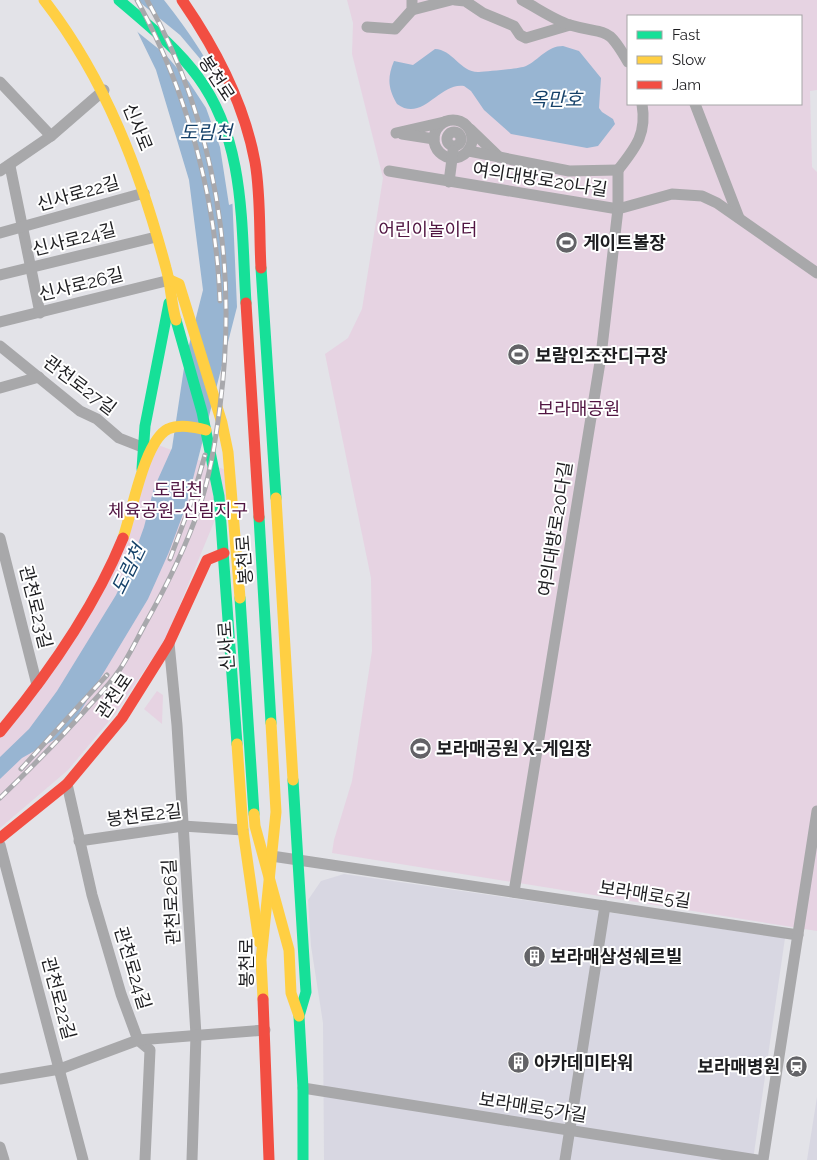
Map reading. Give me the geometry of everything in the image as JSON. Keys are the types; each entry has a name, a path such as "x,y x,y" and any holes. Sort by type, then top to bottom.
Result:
{"main road":[{"name":"신사로","path":"44,0 90,66 104,90 119,124 144,193 156,237 175,282 222,423 228,452 235,523 255,826 267,855"},
{"name":"봉천로","path":"118,0 171,45 208,89 228,134 240,201 276,812 267,855 268,873 261,960 269,1160"},
{"name":"봉천로","path":"182,0 205,33 238,99 250,133 258,195 306,992 299,1016 303,1088 303,1160"},
{"name":"신사로","path":"175,282 170,301 206,430 220,494 243,830 261,960"},
{"path":"142,476 142,447 170,301"},
{"path":"0,732 37,685 92,602 119,549 142,476 159,436 169,428 192,426 206,430"},
{"name":"관천로","path":"0,838 67,784 122,718 169,643 207,560 224,552"},
{"path":"268,873 289,950 291,993 299,1016"}],"street":[{"path":"367,27 395,29 412,5 453,0 465,1 483,13 514,26 520,36 526,38 570,24"},
{"path":"522,0 570,24 600,30 615,38 627,60"},
{"path":"0,82 51,136"},
{"path":"5,168 51,136 104,90"},
{"path":"501,158 469,128 447,122 396,133 434,138 501,158 569,171 618,170 640,142 644,117 642,105"},
{"path":"694,105 739,218"},
{"path":"434,138 447,122"},
{"path":"447,122 456,144"},
{"path":"449,182 456,144 469,128"},
{"name":"신사로22길","path":"5,168 22,228 40,313"},
{"name":"여의대방로20다길","path":"514,892 601,356 618,209 618,170"},
{"name":"여의대방로20나길","path":"389,171 618,209 672,194 702,196 717,203 817,273"},
{"name":"신사로22길","path":"0,233 144,193"},
{"name":"신사로24길","path":"0,275 156,237"},
{"name":"신사로26길","path":"0,322 175,282"},
{"name":"관천로27길","path":"0,346 80,411 97,419 119,438 142,447"},
{"path":"0,388 39,377"},
{"name":"관천로23길","path":"0,538 37,685"},
{"name":"관천로26길","path":"169,643 184,826 196,1035 192,1160"},
{"name":"관천로24길","path":"67,784 92,895 121,994 138,1040 150,1050 146,1160"},
{"path":"764,1160 817,810"},
{"name":"봉천로2길","path":"79,841 184,826 243,830"},
{"name":"관천로22길","path":"0,845 83,1160"},
{"name":"보라매로5길","path":"267,855 798,935"},
{"path":"565,1160 605,906"},
{"path":"0,1079 60,1069 138,1040 265,1030"},
{"name":"보라매로5가길","path":"303,1088 757,1160"},
{"path":"0,1146 4,1160"}],"shaded area":[{"path":"344,874 785,938 753,1160 324,1160 323,1023 311,946 308,900 321,881"},
{"path":"817,1097 817,1160 807,1160"}],"green space":[{"name":"보라매공원","path":"347,0 817,0 817,90 810,91 812,167 817,172 817,931 332,853 334,840 352,781 372,651 371,578 325,354 348,338 362,309 383,178 352,54 353,23"},
{"name":"도림천 체육공원-신림지구","path":"147,441 226,470 227,498 214,522 166,638 115,714 68,770 0,828 0,736 121,553"},
{"path":"157,691 163,695 162,724 144,709"}],"water":[{"name":"도림천","path":"122,0 164,0 199,49 228,102 237,307 186,506 169,552 148,599 68,732 22,758 0,779 0,757 29,729 57,691 116,595 131,563 144,527 154,488 172,448 185,361 203,290 189,180 156,70"},
{"name":"옥만호","path":"563,46 579,51 601,78 599,108 613,119 615,124 598,146 587,148 511,134 484,110 471,91 464,86 455,86 415,109 406,109 397,104 390,88 390,73 394,61 413,65 435,49 447,53 467,69 479,72 526,66 552,48"}],"pier":[{"path":"120,0 137,0 180,35 207,67 217,84 222,82 240,134 248,198 229,205 220,147 206,108 189,82 165,54 135,30"}],"railway":[{"path":"137,0 155,35 170,71 196,146 212,223 220,301"},
{"path":"0,798 46,753 112,681 125,661 183,549 196,518 213,454 225,354 226,301 223,249 216,197 205,146 190,96 171,47 147,0"},
{"path":"170,559 192,500 205,455"},
{"path":"21,769 107,675"}],"traffic: fast":[{"path":"119,0 161,36 180,56 198,77 214,102 225,129 233,157 238,186 246,303"},
{"path":"261,268 276,498"},
{"path":"142,469 145,426 169,303"},
{"path":"176,320 202,412 219,496 237,744"},
{"path":"259,517 271,723"},
{"path":"240,598 254,814"},
{"path":"293,780 306,992 299,1016 303,1088 303,1160"}],"traffic: slow":[{"path":"44,0 86,62 118,128 145,196 156,232 168,274 176,320"},
{"path":"170,280 179,284 222,423 228,452 240,598"},
{"path":"123,538 146,462 160,436 168,429 182,426 206,430"},
{"path":"276,498 293,780"},
{"path":"263,999 261,960 276,812 271,723"},
{"path":"237,744 243,830 259,942"},
{"path":"254,814 255,826 289,950 291,993 299,1016"}],"traffic: jam":[{"path":"182,0 217,57 244,118 255,162 258,188 261,268"},
{"path":"246,303 259,517"},
{"path":"0,732 36,687 69,640 98,590 123,538"},
{"path":"0,838 67,784 122,718 169,643 207,560 224,553"},
{"path":"263,999 269,1160"}],"place":[{"name":"게이트볼장","path":"567,242"},
{"name":"보람인조잔디구장","path":"519,355"},
{"name":"보라매공원 X-게임장","path":"420,748"},
{"name":"보라매삼성쉐르빌","path":"534,956"},
{"name":"아카데미타워","path":"518,1062"},
{"name":"보라매병원","path":"796,1066"}],"park label":[{"name":"어린이놀이터","path":"428,229"}]}
